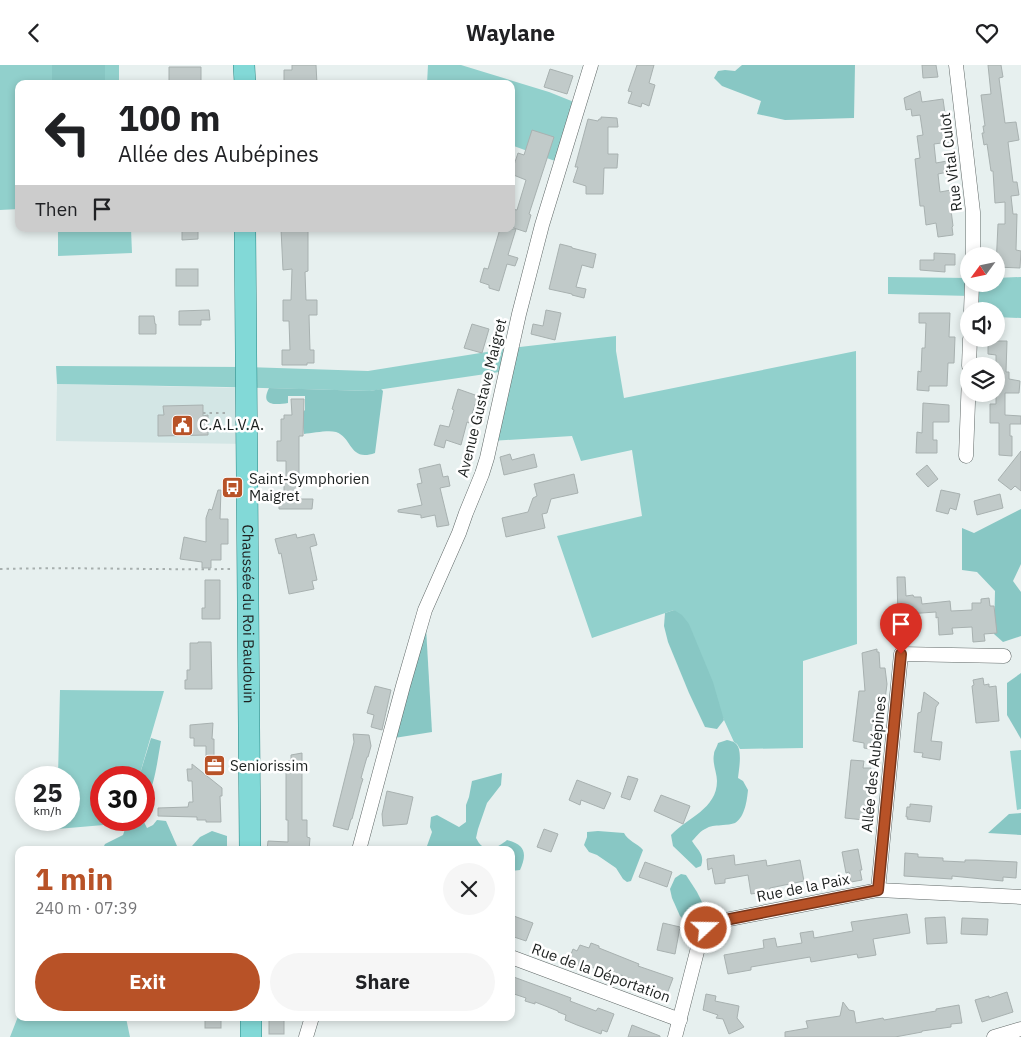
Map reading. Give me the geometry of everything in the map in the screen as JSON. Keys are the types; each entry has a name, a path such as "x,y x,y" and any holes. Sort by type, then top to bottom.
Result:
{"main road":[{"path":"244,65 244,80"},
{"name":"Chaussée du Roi Baudouin","path":"246,232 250,846"},
{"path":"251,1021 251,1037"}],"street":[{"name":"Avenue Gustave Maigret","path":"360,846 425,610 448,560 487,458 518,314 542,225 590,65"},
{"name":"Rue Vital Culot","path":"956,65 973,212 973,247"},
{"path":"966,456 968,402"},
{"name":"Allée des Aubépines","path":"878,890 901,654 1004,656"},
{"name":"Rue de la Paix","path":"675,1037 701,937 706,928 725,920 878,890 1021,897"},
{"name":"Rue de la Déportation","path":"515,958 680,1020"},
{"path":"306,1037 311,1021"},
{"path":"994,1037 1021,1029"}],"path":[{"path":"203,413 247,413"},
{"path":"0,569 60,567 248,569"}],"shaded area":[{"path":"0,65 52,65 52,80 15,80 15,209 0,210"},
{"path":"52,65 105,65 105,80 52,80"},
{"path":"105,65 119,65 119,80 105,80"},
{"path":"428,65 461,65 510,80 427,80"},
{"path":"742,65 855,65 854,118 785,120 757,114 761,101 722,86 714,78 718,71 735,71"},
{"path":"515,82 574,102 555,161 515,146"},
{"path":"58,232 131,232 132,253 58,256"},
{"path":"888,277 960,278 960,293 1005,293 1005,278 1021,277 1021,318 1005,317 1005,302 971,302 971,296 888,294"},
{"path":"616,336 616,351 624,398 856,351 857,644 803,661 803,748 740,749 734,742 674,610 592,638 557,536 642,516 632,450 581,461 572,436 490,441 506,371 370,391 57,384 56,366 246,367 368,371 511,348"},
{"path":"57,384 246,388 247,444 56,441"},
{"path":"269,388 370,391 381,389 383,391 375,453 367,455 356,452 346,439 333,431 304,434 301,414 305,410 305,396 288,396 288,403 274,404 270,403 266,398"},
{"path":"1021,509 1021,564 1013,581 1021,592 1021,636 1003,642 994,634 995,591 977,572 962,570 962,528 974,533"},
{"path":"425,610 432,732 388,739"},
{"path":"674,610 682,615 689,624 713,682 724,720 717,729 705,727 668,642 664,626 665,613"},
{"path":"1021,673 1021,739 1007,715 1007,683"},
{"path":"60,690 164,691 142,766 90,766 90,826 80,827 80,766 58,766"},
{"path":"151,738 161,741 155,774 155,766 142,766"},
{"path":"727,740 734,742 739,749 738,778 743,781 748,790 746,803 741,817 735,823 709,827 700,832 692,841 702,858 701,866 696,868 673,846 671,835 707,806 712,799 716,791 717,781 714,753 718,743"},
{"path":"1021,750 1021,809 1017,810 1010,751"},
{"path":"502,773 501,785 487,803 478,829 476,838 482,846 427,846 432,832 430,827 431,817 437,815 459,827 466,822 466,805 472,781"},
{"path":"1021,813 1021,835 988,833 1009,814"},
{"path":"157,820 166,821 177,846 104,846 123,835 124,831 155,831 155,822"},
{"path":"212,831 227,836 227,846 192,846 200,837"},
{"path":"587,832 624,833 643,850 631,881 627,882 623,879 616,868 589,852 584,845"},
{"path":"507,840 521,847 523,851 524,859 520,870 515,871 515,846 499,846"},
{"path":"681,874 686,875 708,914 703,921 693,924 685,921 680,916 670,889 675,878"},
{"path":"16,1021 127,1021 130,1037 10,1037"}],"building":[{"path":"292,65 316,65 317,80 284,80 284,70 292,70"},
{"path":"637,65 654,65 649,83 655,85 649,106 642,103 641,107 628,103 632,92 628,91"},
{"path":"922,65 936,65 938,77 923,78"},
{"path":"988,65 1001,65 1003,77 999,78 1005,123 1016,122 1019,140 1008,142 1013,182 1017,182 1019,195 1011,196 1013,214 1017,214 1016,250 1021,251 1020,268 1005,267 1005,247 997,247 998,224 1005,224 1005,202 995,203 993,171 991,171 987,144 984,145 982,133 984,133 983,126 985,126 981,95 991,94"},
{"path":"169,67 201,67 201,80 169,80"},
{"path":"550,69 573,76 567,94 544,87"},
{"path":"920,91 922,102 943,99 949,142 934,144 936,163 947,161 948,172 938,174 940,192 951,190 953,202 950,202 953,235 938,237 936,223 926,225 924,206 920,206 915,159 920,158 917,136 923,135 920,115 912,116 911,109 906,110 904,98"},
{"path":"601,117 617,118 618,127 608,127 608,154 618,154 617,168 604,168 603,194 586,194 586,186 573,182 578,167 575,167 588,119 598,121"},
{"path":"532,130 554,137 529,214 531,215 526,232 515,228 515,210 517,210 526,180 515,176 515,162 518,153 524,155"},
{"path":"516,229 508,255 518,258 515,266 507,264 499,291 489,288 489,285 480,282 484,268 488,269 499,232 515,232"},
{"path":"182,232 198,232 198,239 182,240"},
{"path":"281,232 308,232 308,271 305,272 306,300 317,300 317,315 309,315 310,350 314,350 314,363 307,363 307,365 282,365 282,350 290,350 289,321 283,321 283,300 291,300 292,269 283,270"},
{"path":"560,244 596,254 593,268 582,265 576,287 586,289 584,298 549,289"},
{"path":"934,253 955,254 955,265 945,265 945,272 920,270 920,260 934,260"},
{"path":"176,269 198,269 198,286 176,286"},
{"path":"209,310 210,320 201,320 201,325 179,325 179,311"},
{"path":"546,310 561,313 555,340 531,334 533,324 543,326"},
{"path":"919,313 950,313 949,337 955,337 954,363 948,363 947,386 929,386 929,391 917,390 918,371 921,372 922,348 925,348 926,323 919,323"},
{"path":"139,316 154,316 156,334 139,334"},
{"path":"472,324 489,329 482,353 464,348"},
{"path":"1005,341 1007,341 1006,372 1009,372 1009,379 1020,381 1019,393 1005,393 1005,357 996,357 996,355 988,354 988,347 1005,347"},
{"path":"458,389 478,396 469,423 467,422 461,445 446,440 444,448 434,445 440,425 449,427"},
{"path":"291,399 304,399 303,436 299,436 299,499 313,499 312,509 279,509 279,499 284,499 286,461 277,461 277,441 281,441 281,419 284,419 284,415 292,415"},
{"path":"996,402 1005,402 1005,415 1021,416 1021,424 1010,424 1012,456 999,455 999,423 990,423 990,404 996,404"},
{"path":"923,403 949,405 949,422 933,422 933,440 937,440 937,453 916,453 917,432 922,433"},
{"name":"C.A.L.V.A.","path":"203,405 203,416 208,415 208,435 158,436 158,415 164,415 163,406"},
{"path":"1021,451 1021,491 1015,486 1011,490 998,480"},
{"path":"510,454 512,460 534,454 537,467 504,475 500,457"},
{"path":"440,464 443,477 448,476 450,486 440,488 449,525 437,527 435,515 421,518 421,515 398,512 398,510 422,505 417,484 422,483 419,469"},
{"path":"927,465 938,479 928,487 916,474"},
{"path":"574,474 578,493 551,499 547,513 542,514 545,528 506,537 502,518 528,512 533,498 537,496 534,484"},
{"path":"218,490 221,490 220,519 228,519 228,544 221,544 221,560 211,560 211,568 202,568 202,562 180,559 184,537 206,542 206,518 209,509 212,510"},
{"path":"941,490 960,494 956,510 950,508 948,514 936,511"},
{"path":"1000,494 1003,508 977,515 974,501"},
{"path":"296,534 297,538 314,534 317,545 310,547 317,580 312,581 314,589 289,594 281,553 279,554 275,539"},
{"path":"897,577 905,577 906,596 921,597 922,604 950,601 951,611 972,610 972,603 981,603 981,599 989,598 990,606 994,606 997,633 984,634 985,641 973,642 972,627 952,628 953,634 939,635 936,612 907,614 907,619 898,620"},
{"path":"205,580 220,580 220,619 202,619 202,608 205,608"},
{"path":"211,642 212,689 185,689 187,670 190,670 190,643"},
{"path":"877,649 877,652 879,652 880,668 885,668 887,684 883,715 879,714 875,750 864,748 864,743 853,741 859,691 865,691 862,653"},
{"path":"983,678 984,685 989,684 989,687 996,686 999,721 976,723 972,686 974,685 973,680"},
{"path":"375,686 391,690 382,730 371,727 374,715 367,713"},
{"path":"924,692 939,703 936,707 931,741 942,742 940,760 922,757 923,753 914,752 918,713 921,712"},
{"path":"213,723 214,757 221,756 222,774 206,775 206,746 194,746 194,738 190,738 190,725"},
{"path":"353,734 369,735 371,746 348,830 333,826 354,742"},
{"path":"302,753 302,820 307,820 307,837 310,838 309,846 267,846 268,841 288,842 286,772 288,772 288,761 291,761 291,755"},
{"path":"851,760 864,761 863,768 871,768 871,772 876,773 875,783 871,783 867,814 864,814 864,820 845,818"},
{"path":"192,764 222,788 222,796 220,796 221,822 206,822 206,820 197,820 197,817 158,816 158,808 188,807 189,802 193,802 192,781 188,781 187,769 192,769"},
{"path":"628,776 638,779 630,800 621,797"},
{"path":"577,780 611,793 604,809 581,800 580,805 569,800"},
{"path":"387,791 413,797 407,824 383,826 382,814"},
{"path":"661,795 690,806 683,824 654,811"},
{"path":"910,804 932,806 930,822 907,819 907,807 910,807"},
{"path":"544,829 558,834 551,852 537,847"},
{"path":"858,849 862,880 851,882 849,872 846,873 842,852"},
{"path":"905,853 918,854 918,857 943,858 943,861 1017,862 1016,878 1003,877 1003,881 952,876 952,879 904,876"},
{"path":"734,855 735,865 766,860 767,866 800,860 804,881 770,888 770,891 751,894 748,875 725,879 725,883 715,884 712,868 708,870 707,859"},
{"path":"645,862 672,872 667,887 639,877"},
{"path":"907,914 910,933 873,939 876,955 858,958 857,954 811,962 810,957 751,967 751,970 728,974 724,955 764,948 763,940 775,938 777,947 802,943 800,933 813,931 814,938 853,931 851,922"},
{"path":"515,916 533,923 526,941 515,937"},
{"path":"945,917 947,943 927,944 925,918"},
{"path":"962,918 988,919 987,935 961,934"},
{"path":"663,923 680,927 675,954 657,950"},
{"path":"591,943 639,964 638,966 673,978 667,994 641,987 641,984 621,975 620,978 591,967 590,970 568,962 573,949 577,951 580,945 589,948"},
{"path":"515,977 571,998 570,1001 596,1011 598,1008 614,1014 607,1032 602,1030 601,1034 565,1020 566,1015 558,1011 535,1002 535,1004 525,1001 526,998 515,994"},
{"path":"1007,992 1013,1012 982,1022 975,1000"},
{"path":"706,994 716,996 715,1001 739,1006 737,1018 744,1027 729,1034 723,1019 716,1018 718,1015 703,1010"},
{"path":"843,1002 849,1010 854,1011 856,1023 936,1011 936,1009 959,1005 962,1023 951,1024 951,1027 895,1037 785,1037 785,1032 808,1028 806,1021 840,1016"},
{"path":"205,1021 221,1021 221,1028 205,1028"},
{"path":"269,1021 284,1021 284,1034 269,1034"},
{"path":"632,1025 660,1036 660,1037 628,1037"}],"place":[{"name":"C.A.L.V.A.","path":"183,425"},
{"name":"Saint-Symphorien Maigret","path":"233,488"},
{"name":"Seniorissim","path":"214,766"}],"route":[{"path":"706,928 725,920 878,890 901,654"}]}
